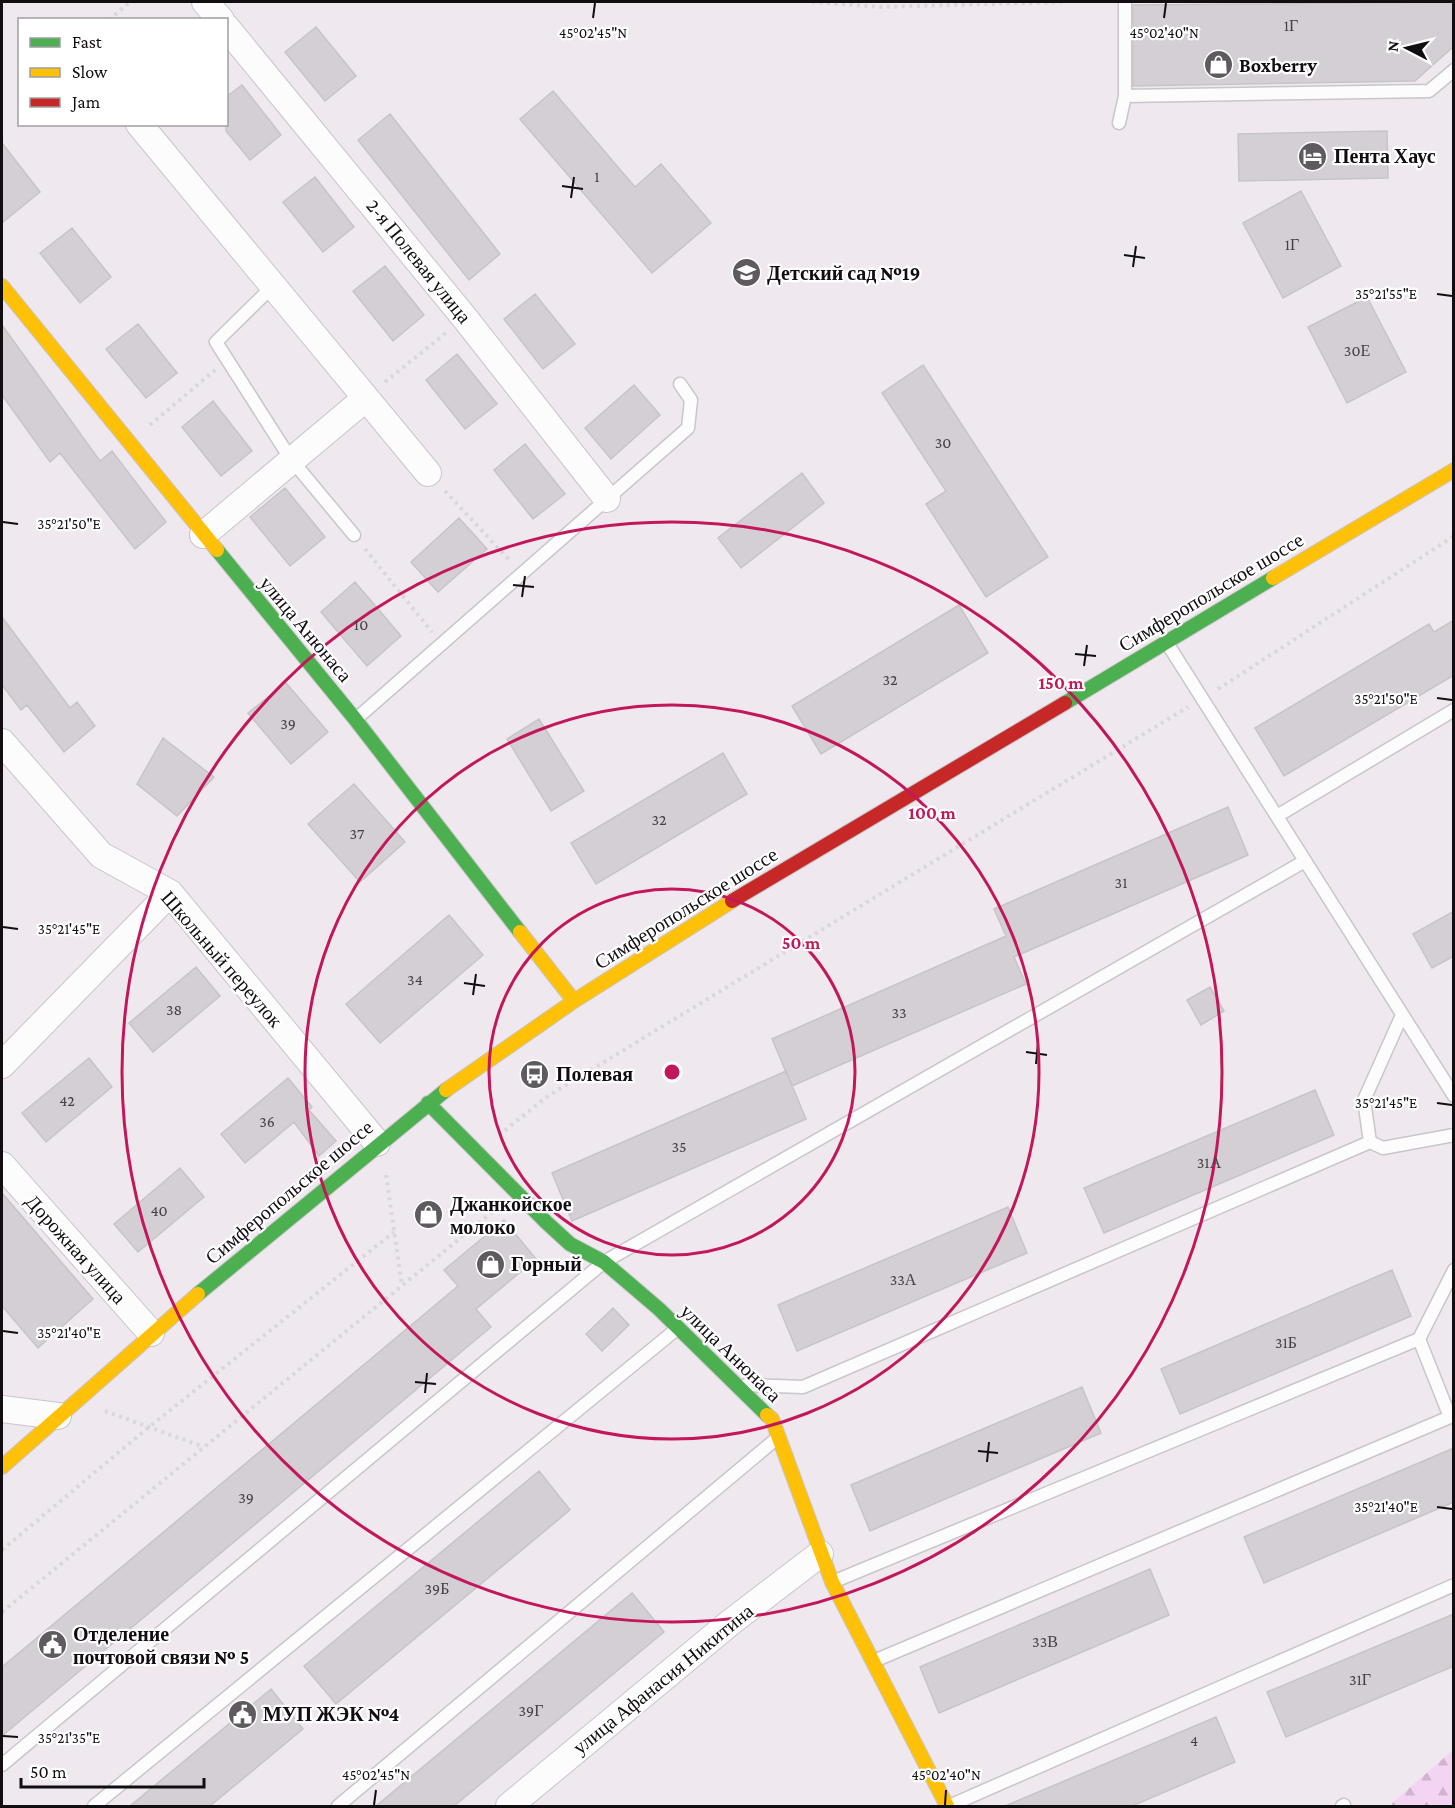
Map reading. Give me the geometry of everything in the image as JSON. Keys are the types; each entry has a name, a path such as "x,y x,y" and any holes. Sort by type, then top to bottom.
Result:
{"street":[{"path":"205,2 218,18"},
{"name":"2-я Полевая улица","path":"228,29 464,317 607,499"},
{"path":"141,126 428,473"},
{"name":"улица Анюнаса","path":"2,286 355,719 574,1001"},
{"path":"203,535 366,398"},
{"name":"Симферопольское шоссе","path":"2,1467 151,1333 377,1143 428,1103 574,1001 687,928 1454,470"},
{"name":"Школьный переулок","path":"2,742 101,855 170,893 377,1143"},
{"path":"2,1065 170,893"},
{"name":"улица Анюнаса","path":"428,1103 570,1244 604,1262 678,1328 772,1419 832,1582 948,1806"},
{"name":"Дорожная улица","path":"2,1165 151,1333"},
{"path":"2,1409 58,1416"},
{"name":"улица Афанасия Никитина","path":"509,1806 731,1622 820,1554"}],"lane":[{"path":"1119,123 1125,96 1125,2"},
{"path":"1125,96 1429,92 1454,70"},
{"path":"273,286 216,342 292,461 354,535"},
{"path":"355,719 688,428 691,400 680,384"},
{"path":"1166,642 1454,1096"},
{"path":"1277,816 1454,710"},
{"path":"2,1765 604,1262 1305,861"},
{"path":"1370,1142 1364,1100 1402,1015"},
{"path":"736,1384 803,1387 1370,1142 1383,1148 1454,1135"},
{"path":"832,1582 1419,1338 1454,1270"},
{"path":"94,1806 678,1328"},
{"path":"873,1661 1450,1417 1419,1338"},
{"path":"338,1806 778,1437"},
{"path":"948,1806 1454,1585"}],"path":[{"path":"111,18 130,2"},
{"path":"812,2 880,8 1064,2"},
{"path":"366,398 464,317"},
{"path":"129,443 227,360"},
{"path":"428,473 522,574"},
{"path":"354,535 442,644"},
{"path":"477,1152 548,1096 1202,699 1454,536"},
{"path":"385,1174 402,1285"},
{"path":"2,1612 516,1192"},
{"path":"2,1550 149,1427 394,1232"},
{"path":"99,1409 204,1447"}],"green space":[{"path":"1453,1750 1453,1806 1392,1806 1392,1803"}],"building":[{"path":"1454,2 1454,46 1415,81 1133,86 1133,5"},
{"path":"316,27 356,76 325,101 285,52"},
{"path":"242,85 281,135 250,160 226,131 228,96"},
{"path":"553,91 635,187 661,164 711,223 652,273 520,119"},
{"path":"390,114 500,254 469,280 358,140"},
{"name":"Пента Хаус","path":"1387,131 1388,178 1239,181 1238,134"},
{"path":"2,143 40,192 2,223"},
{"path":"315,177 354,227 323,252 283,202"},
{"path":"1301,191 1341,266 1283,298 1243,223"},
{"path":"72,228 111,277 80,303 40,253"},
{"path":"385,266 424,315 393,341 353,291"},
{"path":"535,294 575,344 543,369 504,319"},
{"path":"1367,297 1406,372 1347,403 1308,327"},
{"path":"138,324 177,373 146,398 106,349"},
{"path":"2,325 100,461 112,451 166,522 135,549 60,453 50,462 2,395"},
{"path":"457,354 497,404 465,429 426,380"},
{"path":"923,365 1048,557 986,597 926,504 946,491 882,393"},
{"path":"634,385 660,415 611,459 585,428"},
{"path":"213,401 252,451 221,476 182,427"},
{"path":"525,444 565,494 533,519 494,470"},
{"path":"802,473 824,503 741,568 718,538"},
{"path":"285,488 325,537 290,566 250,517"},
{"path":"459,518 487,549 438,592 411,562"},
{"path":"355,582 401,636 367,666 321,612"},
{"path":"959,605 988,653 821,754 792,706"},
{"path":"2,617 70,708 77,702 95,726 64,752 27,705 21,710 2,685"},
{"path":"1454,620 1454,675 1284,776 1255,728 1429,624 1434,632"},
{"path":"286,683 328,732 291,764 248,713"},
{"path":"539,719 584,791 551,811 507,739"},
{"path":"163,738 214,777 177,816 137,784"},
{"path":"723,753 747,794 596,884 571,843"},
{"path":"354,784 405,842 360,882 308,824"},
{"path":"1228,807 1248,855 1014,957 1026,984 792,1086 772,1039 1006,936 994,909"},
{"path":"1454,911 1454,956 1432,968 1413,934"},
{"path":"449,915 483,955 380,1043 346,1004"},
{"path":"196,967 220,996 153,1052 129,1023"},
{"path":"1210,987 1224,1011 1201,1025 1187,1000"},
{"path":"89,1058 112,1087 46,1142 22,1113"},
{"path":"786,1071 806,1119 572,1221 552,1173"},
{"path":"288,1078 312,1107 309,1110 336,1141 319,1156 294,1122 245,1163 221,1134"},
{"path":"1315,1090 1334,1135 1104,1233 1084,1188"},
{"path":"180,1168 204,1197 138,1252 114,1224"},
{"path":"2,1193 93,1299 38,1348 2,1306"},
{"path":"1008,1207 1027,1253 797,1351 778,1305"},
{"path":"504,1220 536,1259 476,1309 491,1327 2,1736 2,1667 458,1286 444,1270"},
{"path":"1392,1270 1411,1316 1180,1414 1161,1369"},
{"path":"613,1308 629,1325 602,1351 586,1334"},
{"path":"1082,1387 1101,1433 870,1531 851,1485"},
{"path":"1454,1448 1454,1502 1264,1583 1244,1537"},
{"path":"539,1471 570,1510 336,1704 304,1666"},
{"path":"1150,1569 1169,1615 939,1713 920,1667"},
{"path":"632,1593 664,1632 454,1806 376,1806"},
{"path":"1454,1614 1454,1666 1286,1737 1267,1692"},
{"path":"271,1689 303,1729 210,1806 130,1806"},
{"path":"1216,1717 1235,1762 1132,1806 1005,1806"}],"traffic: fast":[{"path":"217,550 355,719 520,932"},
{"path":"1065,703 1273,578"},
{"path":"198,1294 446,1090"},
{"path":"428,1103 546,1222 570,1244 604,1262 659,1309 767,1415"}],"traffic: slow":[{"path":"2,286 217,550"},
{"path":"1273,578 1454,470"},
{"path":"446,1090 574,1001 732,901"},
{"path":"520,932 574,1001"},
{"path":"2,1467 198,1294"},
{"path":"767,1415 772,1419 832,1582 947,1806"}],"traffic: jam":[{"path":"732,901 1065,703"}],"place":[{"name":"Boxberry","path":"1218,65"},
{"name":"Пента Хаус","path":"1313,156"},
{"name":"Детский сад №19","path":"746,273"},
{"name":"Полевая","path":"535,1074"},
{"name":"Джанкойское молоко","path":"429,1215"},
{"name":"Горный","path":"490,1264"},
{"name":"Отделение почтовой связи № 5","path":"52,1645"},
{"name":"МУП ЖЭК №4","path":"242,1714"}]}
